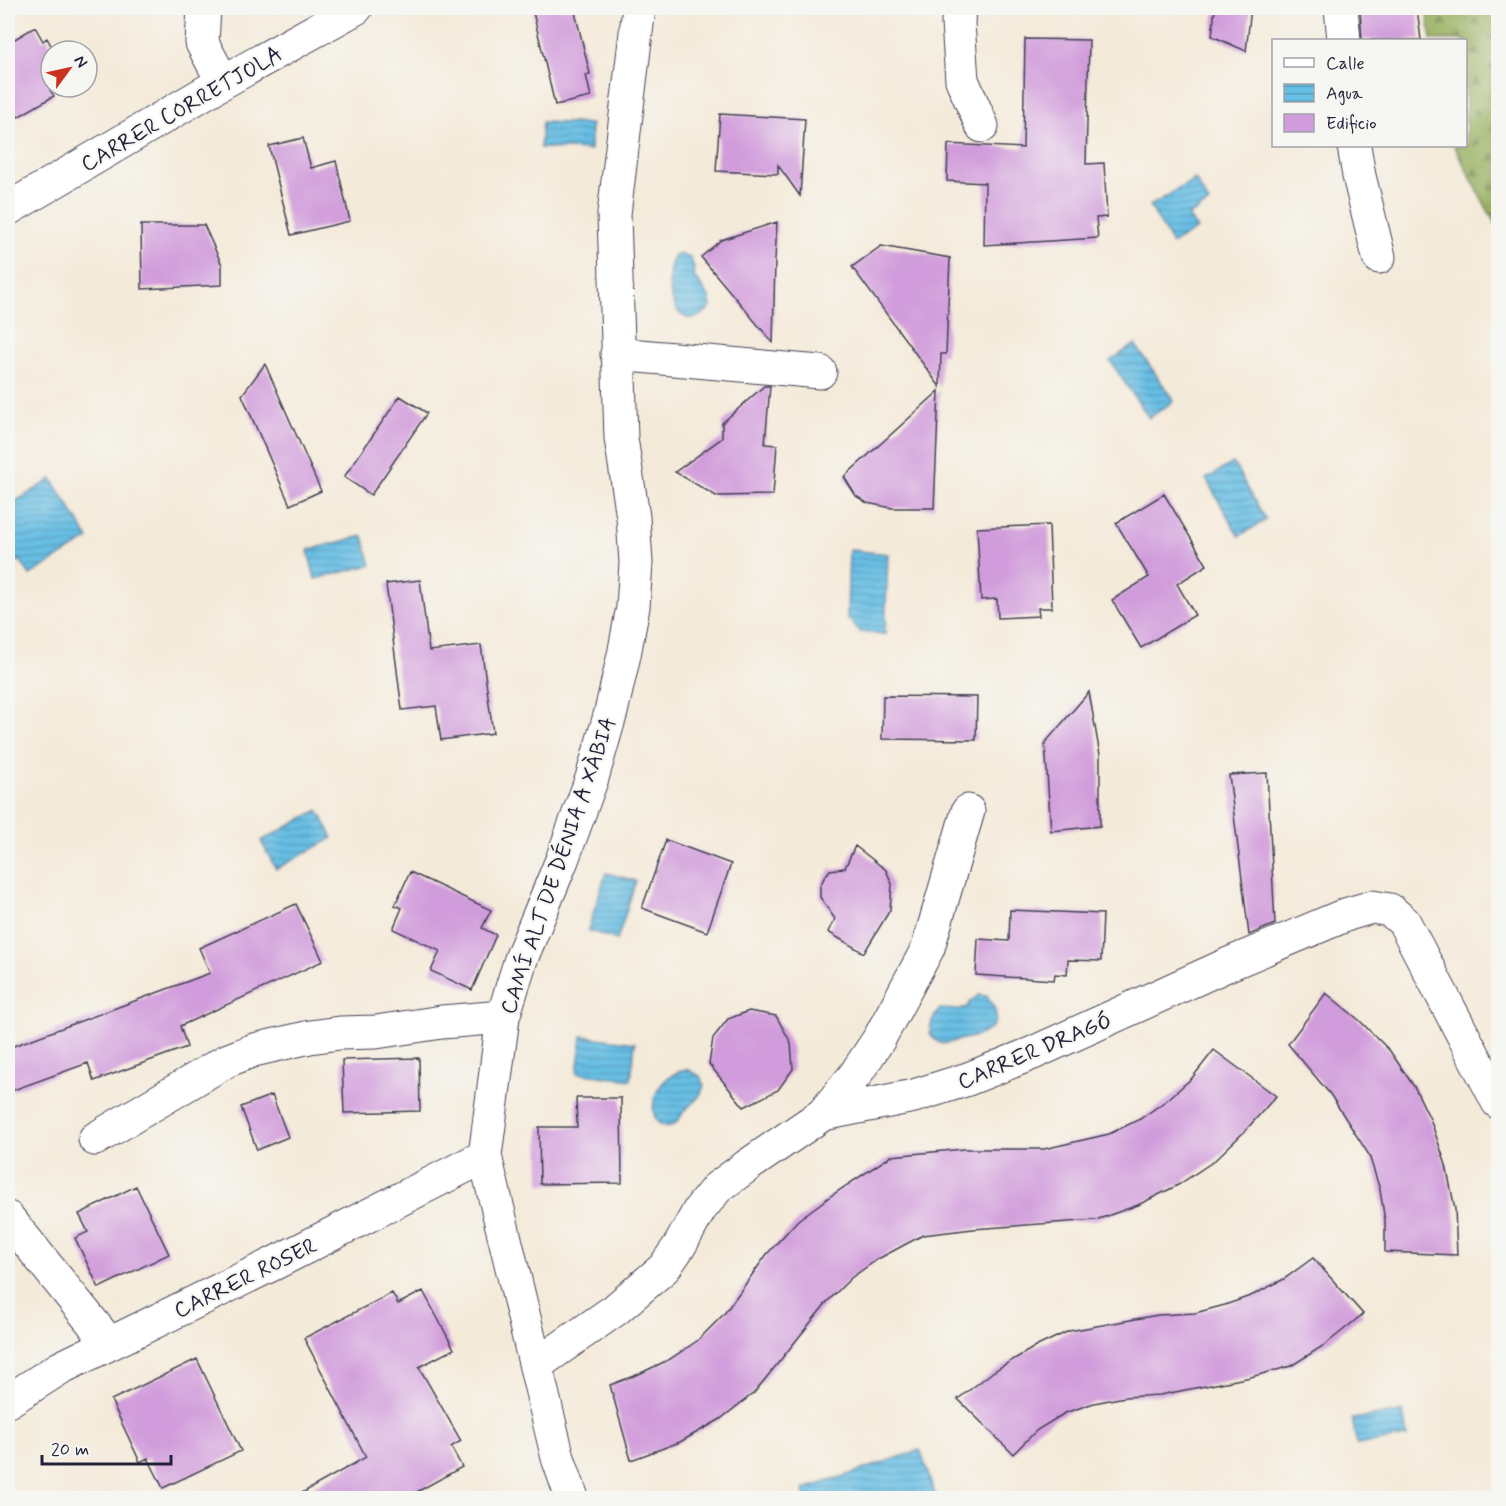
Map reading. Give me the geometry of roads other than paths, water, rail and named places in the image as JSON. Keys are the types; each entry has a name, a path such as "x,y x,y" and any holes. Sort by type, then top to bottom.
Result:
{"street":[{"path":"204,8 202,43 223,82"},
{"name":"CARRER CORRETJOLA","path":"8,209 223,82 356,8"},
{"name":"CAMÍ ALT DE DÉNIA A XÀBIA","path":"572,1498 558,1458 485,1156 503,1017 521,959 562,860 592,778 611,712 631,617 635,551 633,517 621,438 614,214 639,8"},
{"path":"959,8 962,80 982,126"},
{"path":"1341,8 1344,39"},
{"path":"1354,147 1379,257"},
{"path":"617,354 820,372"},
{"path":"823,1114 855,1075 879,1040 928,948 968,811"},
{"name":"CARRER DRAGÓ","path":"536,1365 615,1310 664,1268 700,1209 717,1188 823,1114 914,1096 968,1079 1033,1053 1229,964 1348,914 1372,907 1390,910 1404,922 1498,1102"},
{"path":"95,1139 226,1061 254,1050 310,1037 340,1033 376,1032 442,1022 503,1017"},
{"name":"CARRER ROSER","path":"8,1401 60,1368 275,1263 485,1156"},
{"path":"8,1218 109,1343"}],"water":[{"path":"542,122 591,124 590,150 540,148"},
{"path":"1195,179 1209,203 1188,216 1197,229 1172,244 1150,206"},
{"path":"677,254 690,257 694,268 693,275 709,297 711,307 697,317 686,318 678,312 673,301 670,274 672,262"},
{"path":"1135,344 1174,401 1149,418 1110,361"},
{"path":"1233,463 1266,520 1239,536 1206,479"},
{"path":"52,479 89,539 30,575 20,560 13,564 8,563 8,506"},
{"path":"363,536 371,565 315,579 308,550"},
{"path":"849,550 888,554 885,634 860,632 847,617"},
{"path":"318,810 333,838 276,869 261,841"},
{"path":"606,873 636,881 617,940 588,930"},
{"path":"979,995 987,996 993,1006 996,1014 992,1027 978,1035 947,1043 933,1038 930,1034 931,1027 940,1009 957,1010 967,1007"},
{"path":"582,1036 635,1043 631,1080 577,1073"},
{"path":"686,1069 700,1076 704,1085 703,1089 678,1121 666,1126 659,1124 653,1107 655,1096 661,1085 671,1076"},
{"path":"1403,1412 1407,1437 1357,1445 1352,1419"},
{"path":"920,1450 936,1497 805,1498 803,1490"}]}
